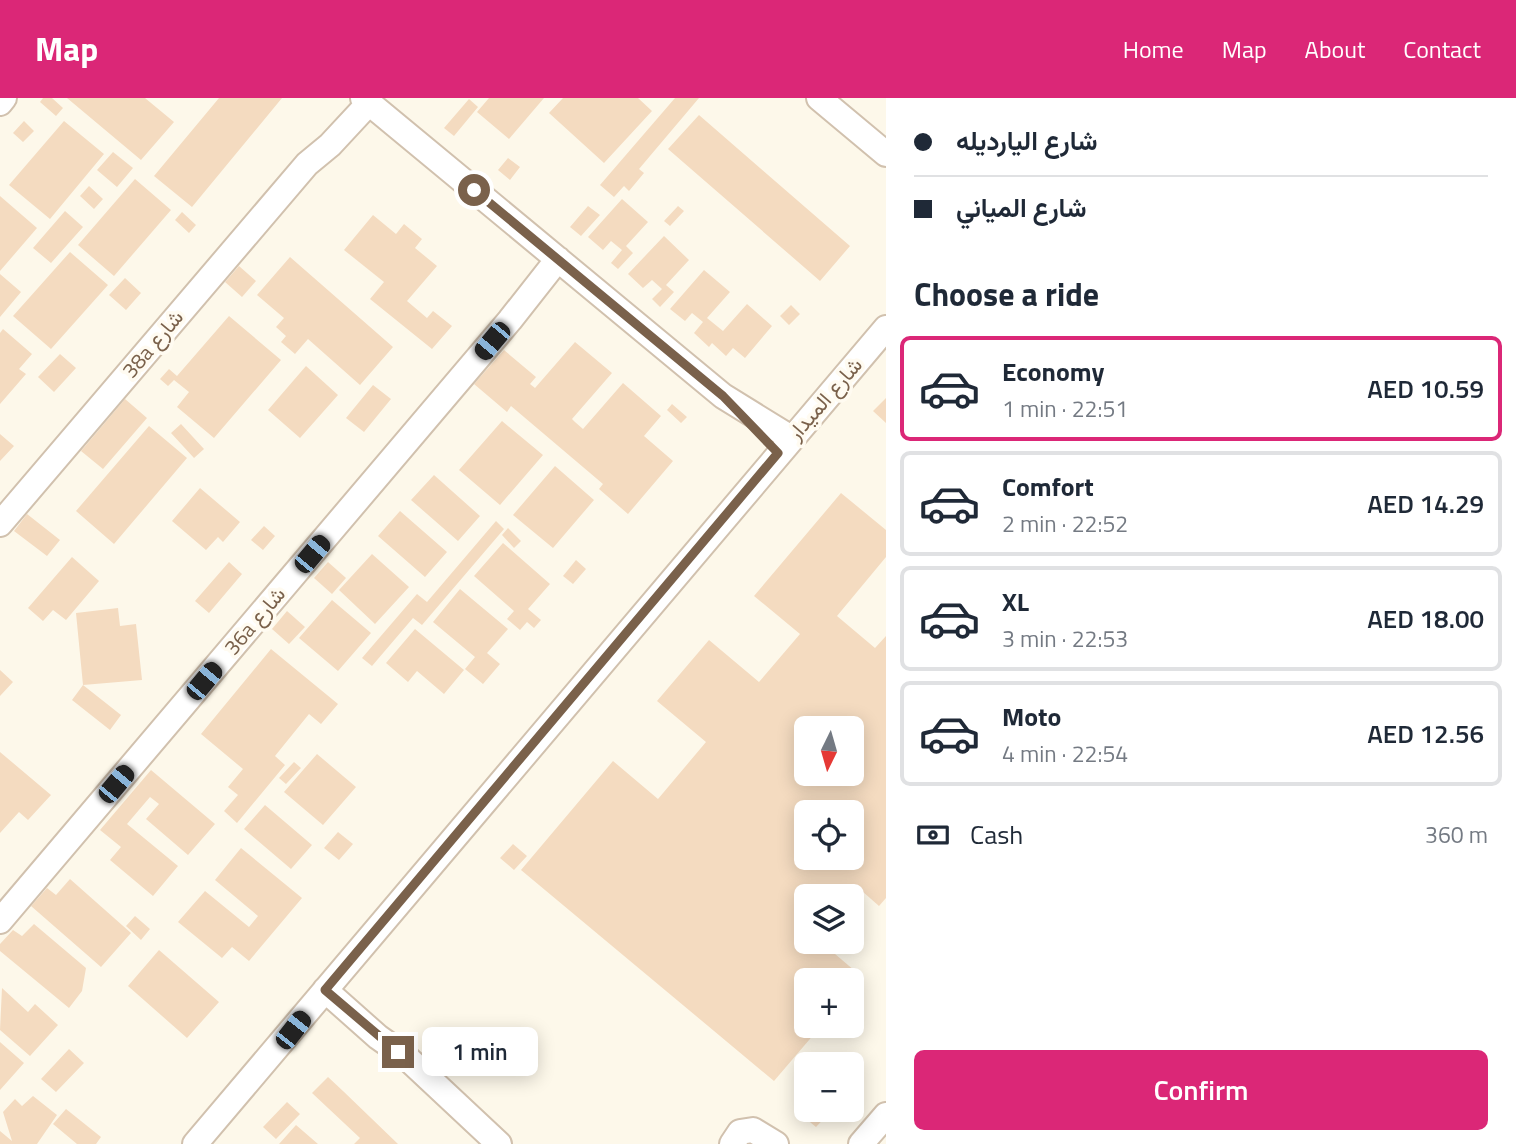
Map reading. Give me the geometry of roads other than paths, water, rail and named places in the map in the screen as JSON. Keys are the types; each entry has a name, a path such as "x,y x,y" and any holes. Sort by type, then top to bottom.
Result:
{"street":[{"path":"0,103 4,98"},
{"path":"819,98 886,155"},
{"path":"361,100 565,264 784,446"},
{"name":"38a شارع","path":"0,524 361,100"},
{"name":"36a شارع","path":"0,921 510,320 565,264"},
{"name":"شارع الميدار","path":"195,1144 886,328"},
{"path":"331,983 378,1037 405,1056 499,1144"},
{"path":"861,1144 886,1115"},
{"path":"732,1144 740,1132 753,1130 776,1144"}]}
